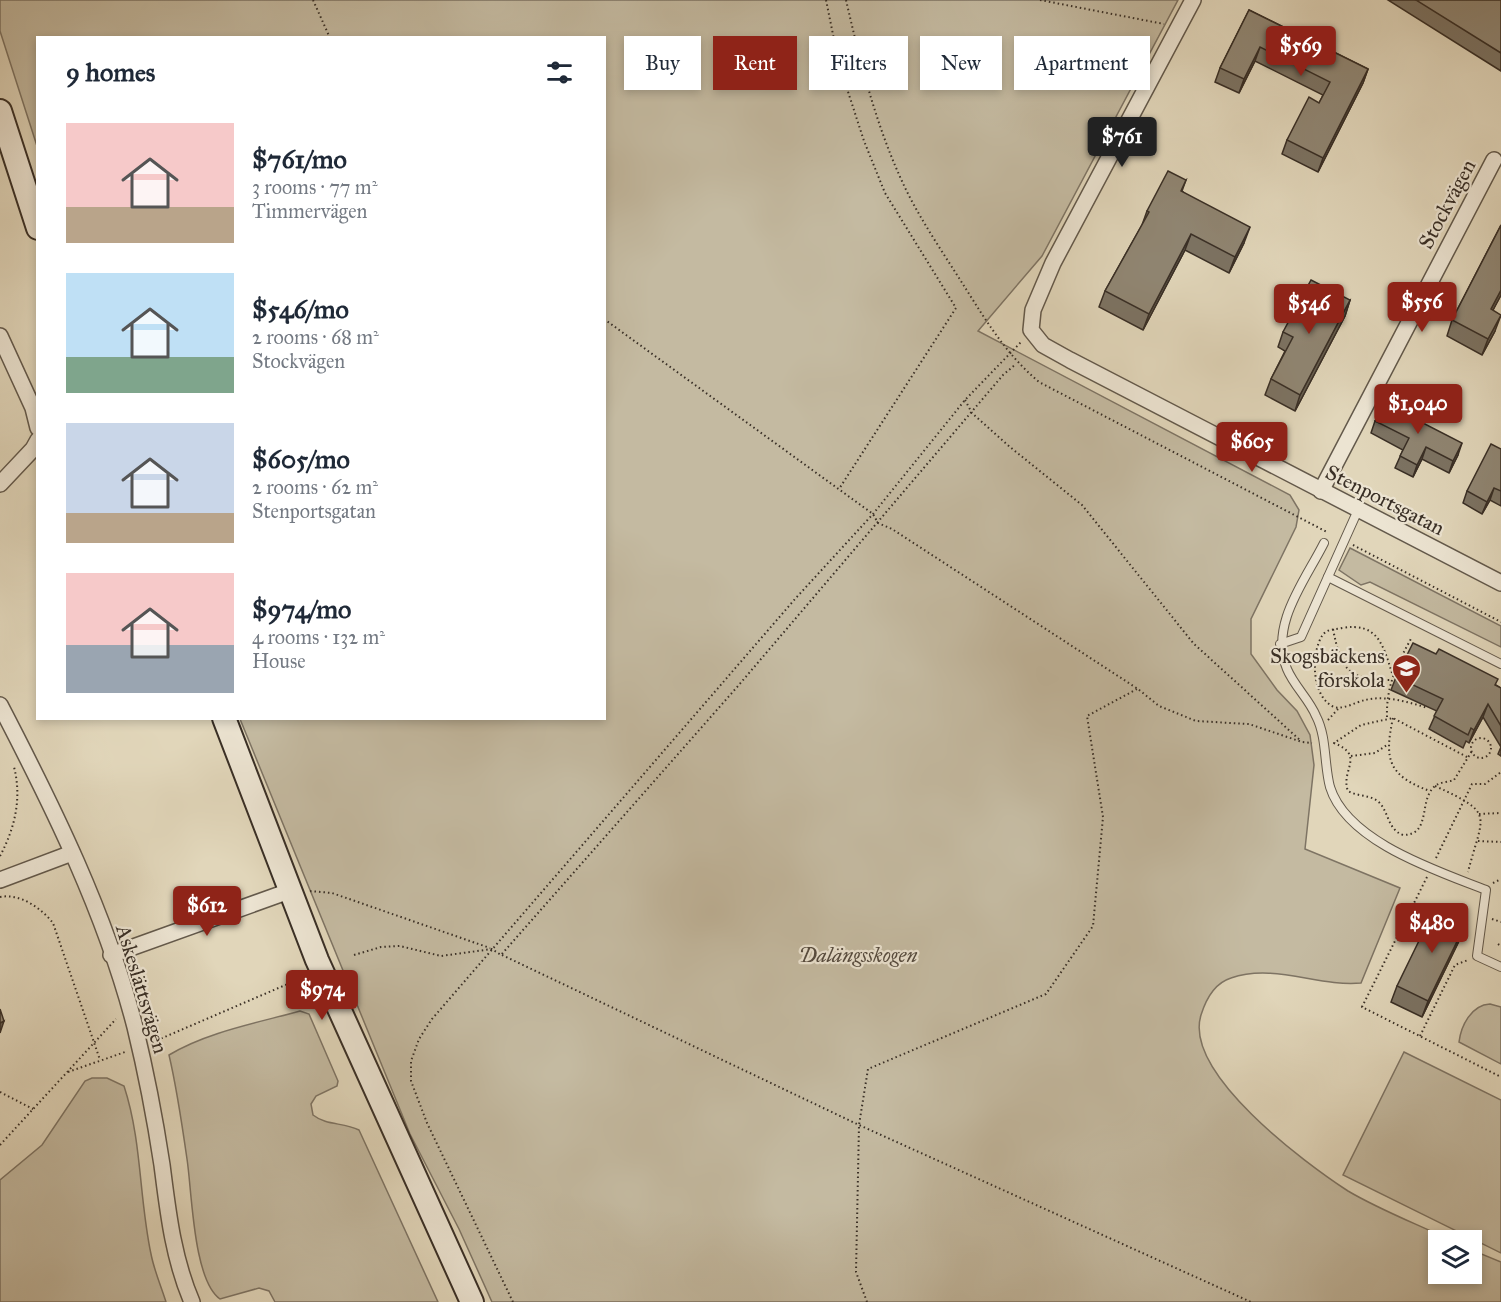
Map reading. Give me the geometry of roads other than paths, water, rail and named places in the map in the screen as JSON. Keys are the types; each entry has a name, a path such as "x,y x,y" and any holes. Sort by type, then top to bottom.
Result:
{"main road":[{"path":"0,111 36,222"},
{"path":"225,720 317,960 472,1302"}],"street":[{"name":"Stenportsgatan","path":"1193,0 1053,264 1034,310 1031,330 1043,345 1070,360 1501,583"},
{"name":"Stockvägen","path":"1321,490 1494,160"},
{"path":"0,336 33,408 36,420"},
{"path":"0,483 36,444"},
{"name":"Askeslättsvägen","path":"0,705 72,853 128,1006 150,1097 174,1250 192,1302"},
{"path":"0,880 72,853"},
{"path":"111,955 292,890"}],"lane":[{"path":"1280,644 1301,637 1358,510"},
{"path":"1324,543 1284,622 1280,644 1293,681 1317,716 1330,787 1337,805 1366,832 1432,869 1486,890 1477,956 1501,967"},
{"path":"1328,577 1501,664"}],"place":[{"name":"Skogsbäckens förskola","path":"1406,694"}],"park label":[{"name":"Dalängsskogen","path":"858,955"}]}
